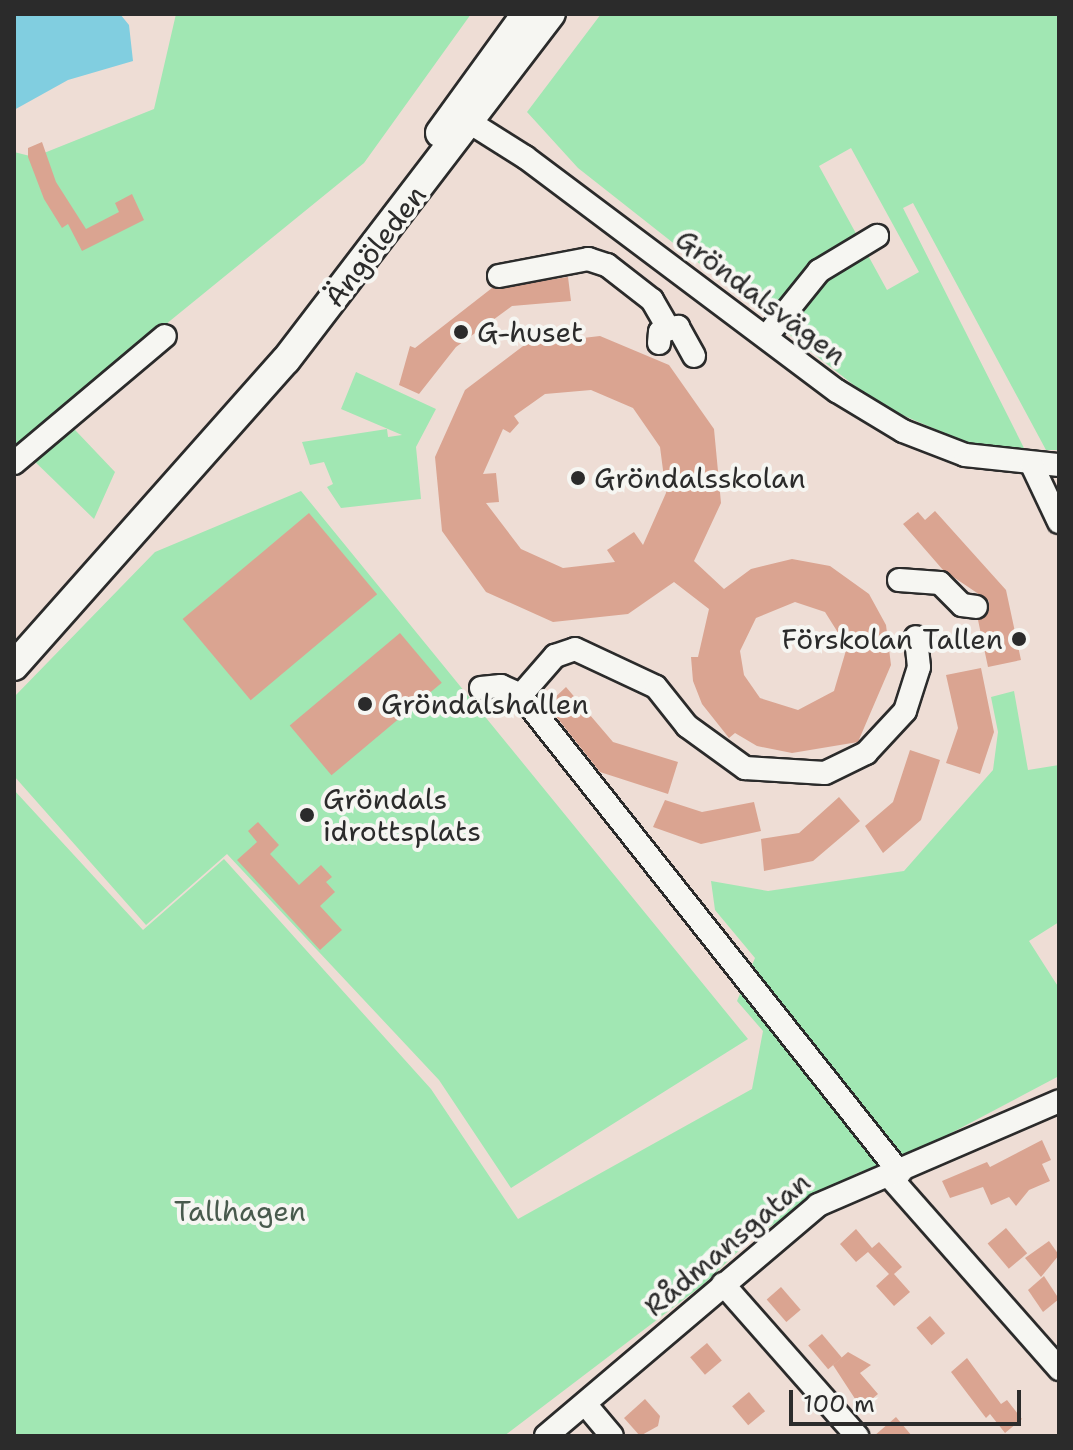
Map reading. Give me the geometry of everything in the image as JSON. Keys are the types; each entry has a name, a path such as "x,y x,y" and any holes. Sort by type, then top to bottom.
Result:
{"main road":[{"name":"Ängöleden","path":"463,118 526,14"},
{"name":"Ängöleden","path":"14,666 187,469 463,118 551,14"}],"street":[{"name":"Gröndalsvägen","path":"463,118 766,337 903,431 965,455 1032,465 1059,465"},
{"path":"766,337 819,271 877,236"},
{"path":"499,276 588,259 607,265 652,300 664,335 678,327 694,356"},
{"path":"14,463 165,336"},
{"path":"1032,465 1059,522"},
{"path":"899,580 940,583 962,605 976,607"},
{"path":"521,695 555,656 575,649 656,687 687,726 745,768 825,773 866,753 905,711 919,667 916,637"},
{"path":"481,688 501,686 521,695 895,1175 1059,1369"},
{"name":"Rådmansgatan","path":"546,1436 586,1405 723,1284 839,1191 895,1175 1059,1101"},
{"path":"723,1284 857,1436"},
{"path":"586,1405 612,1436"}],"green space":[{"path":"176,14 471,14 364,163 58,412 115,472 94,519 28,455 14,467 14,152 34,157 154,109"},
{"path":"601,14 1059,14 1059,450 1046,450 913,203 903,208 1025,450 972,445 879,405 578,168 527,112","holes":["851,148 919,272 887,290 819,166"]},
{"path":"356,372 436,409 416,447 421,499 341,508 327,487 333,484 324,462 310,465 302,442 387,429 388,437 402,435 341,409"},
{"name":"Gröndals idrottsplats","path":"301,491 748,1039 511,1188 439,1080 227,854 146,925 14,776 14,697 155,552"},
{"name":"Tallhagen","path":"1014,691 1028,770 1059,765 1059,922 1029,941 1059,988 1059,1076 902,1159 857,1173 752,1238 704,1284 504,1436 14,1436 14,790 143,930 224,859 431,1089 518,1219 752,1089 763,1031 737,1001 755,958 715,910 711,881 768,891 904,871 993,770 998,732 991,697"}],"water":[{"path":"14,14 120,14 129,25 133,61 68,80 14,110"}],"building":[{"path":"42,142 56,182 86,229 119,212 115,203 132,194 144,220 82,251 68,224 62,228 44,199 28,157 28,148"},
{"name":"G-huset","path":"568,277 571,301 512,306 456,347 419,394 399,385 410,346 415,348 492,288"},
{"path":"539,334 540,343 600,336 669,365 714,429 721,503 694,561 724,589 751,569 792,559 830,566 869,594 886,625 891,665 858,742 792,753 757,746 735,733 729,738 702,704 693,681 691,657 698,657 709,609 674,582 628,614 553,622 486,592 442,531 435,457 465,390","holes":["591,390 633,408 660,447 666,493 643,545 634,532 607,550 615,562 563,568 521,549 486,503 499,502 496,473 483,474 503,429 510,433 519,423 514,416 545,394","795,602 825,612 847,647 834,691 798,710 760,698 744,675 740,651 756,618"]},
{"path":"935,511 1006,590 1021,660 988,667 978,620 987,615 989,601 943,570 903,524 918,512 925,520"},
{"path":"309,513 377,594 251,700 183,619"},
{"name":"Gröndalshallen","path":"400,633 442,683 331,775 290,726"},
{"path":"981,668 994,732 980,774 946,763 958,728 946,675"},
{"path":"566,687 613,742 678,762 668,794 600,772 547,705"},
{"path":"910,750 940,760 921,820 883,853 865,826 893,802"},
{"path":"839,797 860,821 813,861 764,871 761,839 799,833"},
{"path":"665,800 702,812 754,802 761,831 701,844 653,827"},
{"path":"258,822 279,845 270,854 299,885 321,865 332,877 326,882 335,892 320,906 342,930 320,950 237,860 257,842 248,831"},
{"path":"1042,1140 1051,1160 1042,1164 1050,1181 1029,1190 1016,1206 1009,1197 991,1205 983,1187 950,1198 942,1181 987,1162 990,1167"},
{"path":"1006,1228 1027,1253 1009,1269 988,1243"},
{"path":"856,1229 872,1248 879,1242 902,1267 894,1274 910,1292 894,1306 876,1286 889,1274 868,1252 856,1262 840,1244"},
{"path":"1049,1241 1059,1255 1041,1277 1025,1258"},
{"path":"1044,1276 1059,1299 1043,1312 1028,1290"},
{"path":"781,1287 801,1310 786,1322 767,1299"},
{"path":"930,1316 945,1333 932,1345 916,1328"},
{"path":"822,1334 842,1358 828,1369 808,1346"},
{"path":"707,1343 722,1361 705,1375 690,1357"},
{"path":"848,1352 871,1365 860,1373 878,1394 861,1408 833,1365"},
{"path":"967,1358 1001,1404 1007,1400 1022,1419 1005,1433 990,1414 986,1418 951,1372"},
{"path":"749,1392 765,1411 748,1425 732,1406"},
{"path":"645,1399 660,1416 658,1426 640,1436 624,1418"},
{"path":"896,1417 912,1436 874,1436"}],"place":[{"name":"G-huset","path":"461,332"},
{"name":"Gröndalsskolan","path":"578,478"},
{"name":"Förskolan Tallen","path":"1019,639"},
{"name":"Gröndalshallen","path":"365,704"},
{"name":"Gröndals idrottsplats","path":"307,815"}]}
